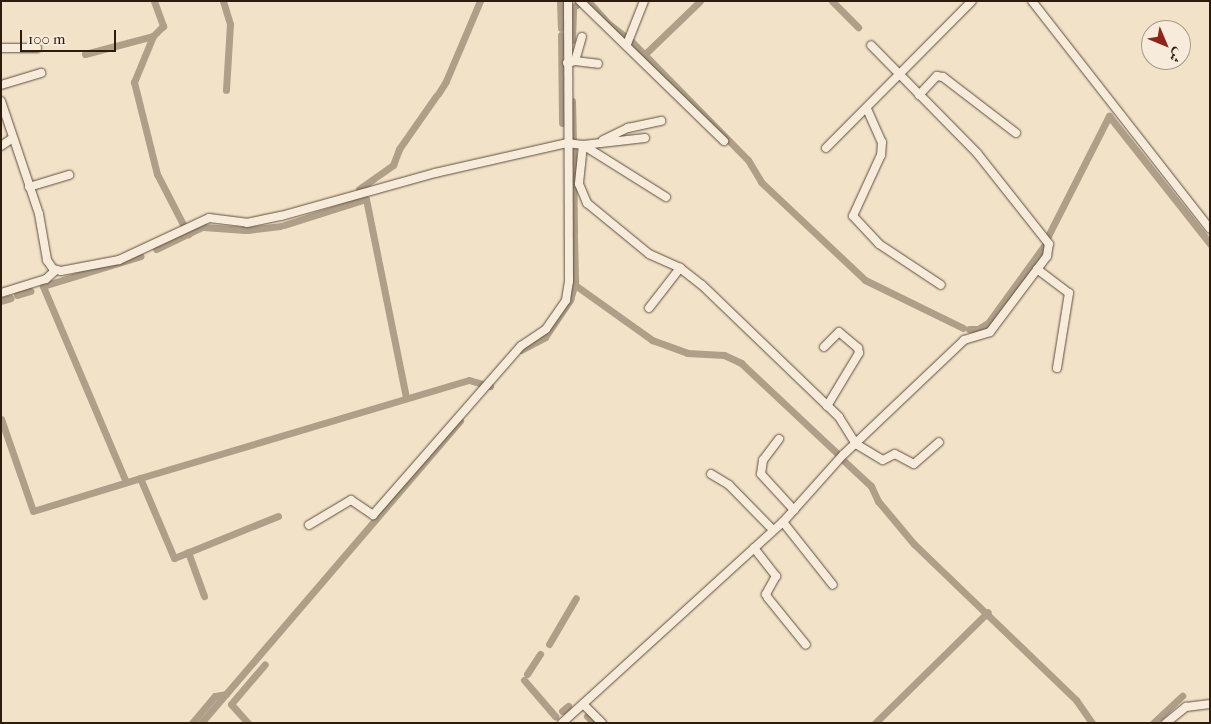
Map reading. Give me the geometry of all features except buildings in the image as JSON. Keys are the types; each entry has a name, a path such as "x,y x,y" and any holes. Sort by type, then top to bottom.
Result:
{"street":[{"path":"580,1 627,44 724,141"},
{"path":"627,44 644,1"},
{"path":"826,148 900,76 972,1"},
{"path":"1032,1 1210,229"},
{"path":"309,525 347,501 354,502 369,515 378,511 521,346 546,329 566,300 569,281 567,143 571,62 568,2"},
{"path":"571,62 582,37"},
{"path":"562,723 783,522 856,444 964,340 990,332 1047,256 1049,244 977,153 871,45"},
{"path":"1,48 37,48"},
{"path":"571,62 598,64"},
{"path":"1,85 40,73"},
{"path":"919,95 936,76 943,77 1016,133"},
{"path":"1,101 39,214 47,260 56,270 73,271 119,260 209,218 247,222 281,216 435,173 567,143 583,145 645,138"},
{"path":"867,109 882,142 882,155 853,216 879,244 941,285"},
{"path":"597,143 628,128 661,121"},
{"path":"1,146 14,138"},
{"path":"583,145 666,197"},
{"path":"583,145 579,184 587,203 649,254 680,268 702,285 839,417 856,444 883,460 895,454 914,464 939,442"},
{"path":"29,187 69,175"},
{"path":"649,308 680,268"},
{"path":"1037,269 1069,293 1057,368"},
{"path":"1,293 46,279 56,270"},
{"path":"824,347 839,332 858,348 859,353 828,406"},
{"path":"778,439 763,460 761,474 794,510"},
{"path":"711,474 729,485 773,530"},
{"path":"783,522 833,585"},
{"path":"754,548 776,576 766,594 768,598 806,645"},
{"path":"583,704 602,723"},
{"path":"1166,723 1186,707 1210,704"}],"waterway":[{"path":"154,1 163,26 153,36 134,82 157,174 188,234"},
{"path":"223,1 230,24 226,90"},
{"path":"438,94 446,81 480,1"},
{"path":"560,1 561,28"},
{"path":"588,1 609,24 627,38"},
{"path":"645,54 700,1"},
{"path":"832,1 858,27"},
{"path":"572,40 573,7 578,4"},
{"path":"561,35 562,123"},
{"path":"85,54 153,36"},
{"path":"631,41 748,160 761,182 865,280 963,328"},
{"path":"359,189 393,165 399,149 436,96"},
{"path":"572,101 573,141"},
{"path":"1048,236 1109,116 1210,244"},
{"path":"573,147 574,233"},
{"path":"284,225 366,199 406,398"},
{"path":"248,230 280,226"},
{"path":"203,227 245,230"},
{"path":"156,249 200,228"},
{"path":"574,237 575,279"},
{"path":"969,329 978,329 988,323 1044,246"},
{"path":"126,482 43,286 141,256"},
{"path":"521,350 545,337 570,300 575,282"},
{"path":"575,285 652,340 687,353 724,355 741,363 839,455"},
{"path":"17,295 30,291"},
{"path":"1,301 11,298"},
{"path":"278,516 174,558 140,478 469,380 490,386"},
{"path":"1,419 33,511 140,478"},
{"path":"201,723 460,421"},
{"path":"843,460 871,486 878,501 914,544 1076,700 1092,723"},
{"path":"188,552 204,596"},
{"path":"549,644 576,598"},
{"path":"875,723 988,612"},
{"path":"527,674 540,654"},
{"path":"248,723 231,704 265,664"},
{"path":"524,680 555,716"},
{"path":"192,723 215,696 226,694"},
{"path":"1153,723 1182,696"},
{"path":"562,711 568,706"},
{"path":"587,716 594,723"}]}
